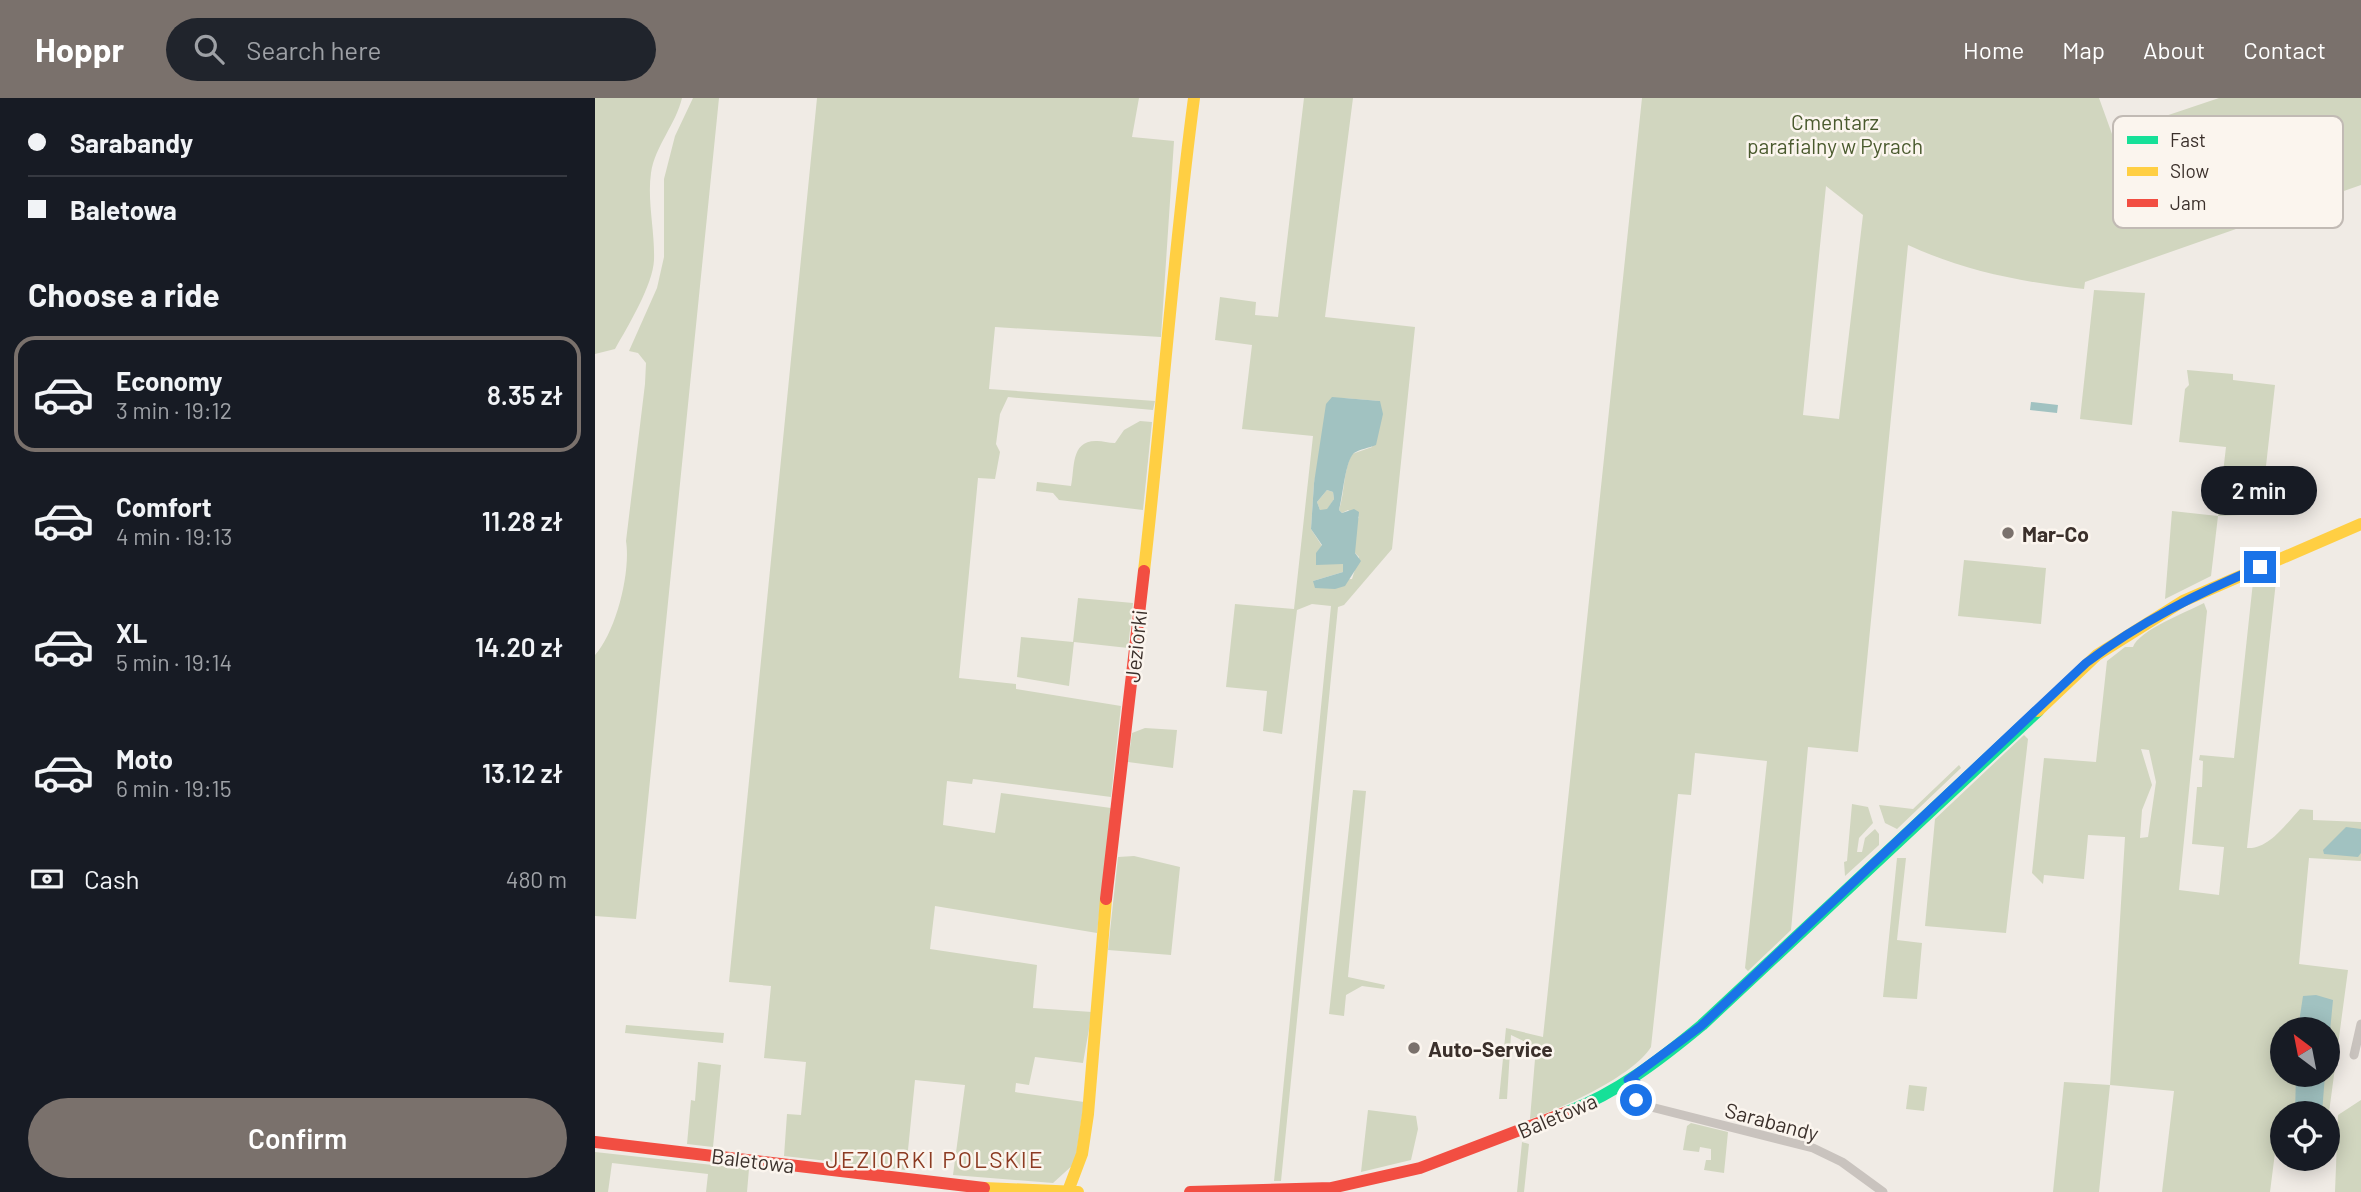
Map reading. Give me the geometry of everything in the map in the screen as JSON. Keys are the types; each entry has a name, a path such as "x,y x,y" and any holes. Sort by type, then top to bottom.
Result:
{"street":[{"name":"Jeziorki","path":"1067,1191 1082,1154 1088,1114 1107,886 1159,440 1182,183 1194,98"},
{"name":"Baletowa","path":"1190,1192 1312,1190 1388,1177 1451,1158 1562,1116 1628,1080 1701,1026 2097,655 2183,600 2361,524"},
{"path":"2354,1055 2361,1024"},
{"name":"Sarabandy","path":"1628,1080 1630,1094 1661,1110 1813,1148 1842,1162 1883,1192"},
{"name":"Baletowa","path":"595,1142 1005,1191 1079,1192"}],"green space":[{"path":"595,98 682,98 651,173 653,270 639,305 615,349 595,354"},
{"path":"693,98 719,98 636,919 595,916 595,655 609,632 624,585 626,541 645,384 646,363 638,353 629,351 657,288 664,257 664,179 675,136"},
{"path":"817,98 1139,98 1132,137 1174,141 1161,337 995,327 989,389 1155,401 1153,410 1008,397 1000,414 996,444 1000,452 995,479 978,478 959,678 1016,684 1016,689 1121,706 1111,797 973,779 972,784 947,781 943,825 995,833 1001,793 1111,808 1097,933 935,906 930,949 1037,965 1033,1008 1092,1012 1083,1063 1035,1057 1029,1085 1016,1083 1015,1092 1084,1102 1075,1163 1053,1183 953,1175 965,1085 915,1080 906,1170 784,1156 787,1114 801,1115 806,1062 764,1058 771,986 729,982"},
{"path":"1304,98 1353,98 1325,317 1415,327 1392,549 1344,605 1338,607 1281,1181 1274,1181 1331,606 1312,604 1297,610 1282,734 1263,731 1267,691 1226,687 1235,604 1294,609 1313,436 1242,429 1252,345 1215,340 1220,297 1256,302 1255,315 1278,317","holes":["1343,398 1380,401 1372,447 1352,454 1339,510 1342,513 1348,510 1359,517 1355,524 1355,553 1359,557 1352,579 1313,581 1343,572 1343,564 1334,564 1318,551 1322,546 1311,529 1314,483 1334,400"]},
{"name":"Cmentarz parafialny w Pyrach","path":"1642,98 2099,98 2113,134 2113,228 2239,228 2085,282 2084,289 2038,283 1972,269 1908,245 1858,752 1808,747 1791,930 1748,971 1745,968 1767,761 1695,753 1691,795 1678,794 1651,1047 1642,1058 1614,1080 1530,1119 1536,1047 1511,1035 1507,1099 1499,1099 1506,1028 1543,1037","holes":["1826,186 1863,215 1839,419 1803,415"]},
{"path":"2219,98 2361,98 2361,185 2343,191 2343,116 2166,116"},
{"path":"2094,290 2145,293 2132,425 2080,419"},
{"path":"2187,370 2233,374 2233,380 2275,385 2263,493 2245,492 2241,515 2218,516 2226,447 2179,442 2185,389 2189,385"},
{"path":"1140,421 1152,422 1143,510 1059,500 1053,493 1036,491 1037,482 1071,486 1075,457 1082,445 1097,441 1115,443 1124,430"},
{"path":"1327,490 1333,492 1334,499 1327,510 1320,510 1317,502"},
{"path":"2172,511 2218,516 2211,576 2165,599"},
{"path":"1964,560 2046,568 2041,624 1958,616"},
{"path":"2277,572 2247,848 2255,848 2269,840 2300,809 2313,810 2313,820 2361,822 2361,861 2309,858 2299,964 2348,970 2340,1030 2340,1017 2270,1017 2270,1087 2332,1087 2331,1101 2270,1101 2270,1171 2273,1171 2270,1192 2162,1192 2174,1091 2110,1085 2125,837 2088,835 2084,879 2044,875 2043,884 2032,873 2044,758 2096,762 2107,661 2125,647 2133,647 2144,634 2154,628 2204,603 2207,611 2179,890 2219,895 2224,847 2192,844 2197,787 2202,787 2203,761 2199,760 2200,755 2234,758 2253,582 2256,581 2259,585 2265,582 2264,577","holes":["2141,749 2149,750 2156,782 2148,837 2140,838 2142,810 2152,785"]},
{"path":"1078,598 1133,603 1128,648 1074,642 1069,686 1017,677 1021,637 1073,642"},
{"path":"1145,728 1177,730 1173,768 1128,762 1132,733"},
{"path":"2024,735 2028,739 2006,933 1925,926 1935,819"},
{"path":"1959,765 1961,768 1897,829 1885,823 1879,805 1913,809"},
{"path":"1353,790 1366,791 1348,977 1385,985 1384,989 1362,986 1346,995 1344,1016 1329,1014"},
{"path":"1852,804 1868,807 1873,823 1859,838 1857,852 1862,852 1865,838 1875,829 1879,834 1879,845 1845,876 1844,862 1847,861"},
{"path":"1134,856 1180,867 1171,955 1108,950 1118,857"},
{"path":"1897,858 1906,858 1897,940 1922,943 1917,999 1883,997"},
{"path":"626,1025 724,1033 723,1043 625,1033"},
{"path":"698,1062 721,1065 713,1147 687,1144 691,1100 695,1101"},
{"path":"2064,1082 2110,1085 2099,1192 2053,1192"},
{"path":"1909,1085 1927,1087 1924,1111 1906,1109"},
{"path":"2361,1100 2361,1192 2335,1192 2336,1171 2340,1171 2340,1114"},
{"path":"1368,1110 1416,1116 1418,1129 1411,1160 1361,1172"},
{"path":"1691,1123 1728,1132 1724,1173 1704,1170 1706,1160 1711,1160 1711,1149 1700,1147 1699,1152 1683,1150 1687,1126"},
{"path":"1522,1142 1529,1144 1524,1192 1517,1192"},
{"path":"595,1152 749,1169 747,1192 706,1192 708,1174 612,1163 608,1192 595,1192"}],"water":[{"path":"1332,397 1380,401 1383,414 1376,445 1354,453 1348,463 1339,510 1342,513 1354,509 1359,512 1355,553 1361,561 1345,586 1335,589 1315,588 1313,581 1343,572 1343,564 1316,565 1316,553 1322,545 1311,529 1314,483 1326,404","holes":["1327,490 1333,492 1334,499 1327,509 1320,510 1317,502"]},
{"path":"2031,402 2058,405 2057,413 2030,410"},
{"path":"2346,827 2361,829 2361,853 2358,857 2324,854 2323,850"},
{"path":"2316,995 2333,1000 2331,1017 2300,1017 2303,996"},
{"path":"2296,1087 2324,1087 2323,1101 2295,1101"}],"traffic: fast":[{"path":"1567,1112 1621,1085 1702,1025 2038,711"}],"traffic: slow":[{"path":"1144,571 1194,98"},
{"path":"2038,711 2097,655 2183,601 2361,524"},
{"path":"1068,1191 1082,1154 1088,1114 1106,899"},
{"path":"984,1188 1078,1192"}],"traffic: jam":[{"path":"1106,899 1144,571"},
{"path":"1190,1192 1331,1188 1420,1168 1567,1112"},
{"path":"595,1142 984,1188"}],"place":[{"name":"Mar-Co","path":"2008,533"},
{"name":"Auto-Service","path":"1414,1048"}],"district":[{"name":"JEZIORKI POLSKIE","path":"935,1159"}],"route":[{"path":"1636,1100 1644,1102 1642,1092 1636,1082 1628,1080 1660,1059 1701,1026 2086,663 2130,631 2183,600 2260,567"}]}
